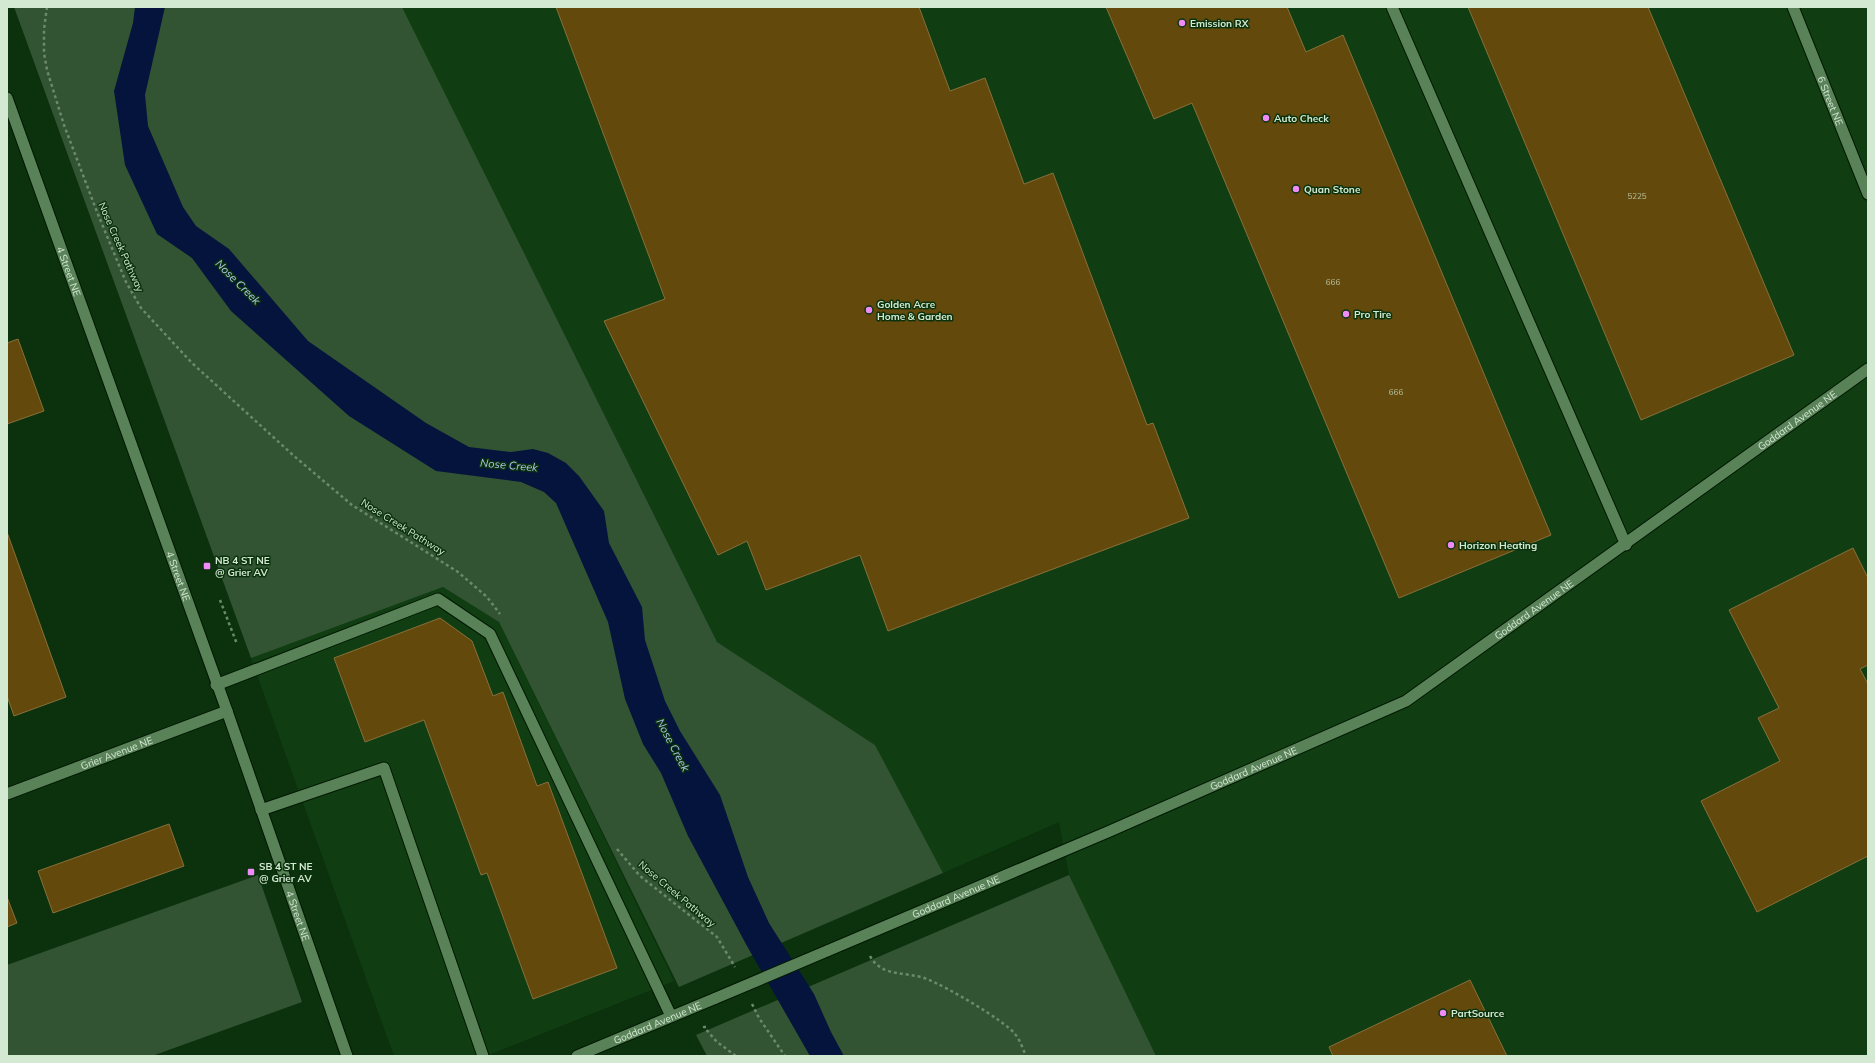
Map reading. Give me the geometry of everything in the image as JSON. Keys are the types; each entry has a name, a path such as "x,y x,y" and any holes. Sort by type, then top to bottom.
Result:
{"street":[{"path":"1392,7 1626,545"},
{"name":"6 Street NE","path":"1793,7 1868,194"},
{"name":"4 Street NE","path":"7,98 216,685 227,711 347,1056"},
{"name":"Goddard Avenue NE","path":"577,1056 1110,831 1406,701 1626,545 1868,370"},
{"path":"216,685 438,600 490,634 671,1016"},
{"name":"Grier Avenue NE","path":"7,794 227,711"},
{"path":"261,810 384,768 483,1056"}],"path":[{"name":"Nose Creek Pathway","path":"47,7 44,29 44,53 47,70 64,125 96,212 126,282 141,308 192,364 294,456 352,505 458,572 487,597 501,615"},
{"path":"220,600 237,644"},
{"name":"Nose Creek Pathway","path":"613,843 640,876 717,937 735,969"},
{"path":"870,955 874,963 880,968 897,974 926,978 956,994 1002,1023 1016,1034 1026,1056"},
{"path":"749,997 759,1018 785,1056"},
{"path":"704,1027 717,1042 736,1056"}],"shaded area":[{"path":"14,7 402,7 717,642 875,745 943,873 679,987 499,622 443,587 251,658"},
{"path":"402,7 1868,7 1868,1056 1156,1056 1069,875 1059,822 943,873 875,745 717,642"},
{"path":"443,587 499,622 674,981 486,1056 394,1056 251,658"},
{"path":"258,875 302,1002 152,1056 7,1056 7,965"},
{"path":"1069,875 1156,1056 707,1056 696,1035"}],"water":[{"name":"Nose Creek","path":"135,7 165,7 145,95 148,126 183,207 196,226 229,249 308,341 426,423 469,447 511,452 533,449 548,453 566,463 579,476 604,511 609,543 642,607 645,640 665,701 680,731 720,795 748,877 769,923 814,994 831,1032 844,1056 810,1056 747,946 688,836 661,773 643,744 625,699 608,622 556,503 544,492 521,482 436,471 349,416 231,311 192,258 157,234 125,165 114,91 133,23"}],"building":[{"name":"Golden Acre Home & Garden","path":"556,7 919,7 950,91 985,78 1024,184 1053,173 1147,425 1153,423 1189,518 888,631 860,555 766,590 747,541 718,555 604,321 665,299"},
{"path":"1106,7 1287,7 1306,52 1343,35 1551,535 1399,598 1192,103 1154,119"},
{"path":"1468,7 1648,7 1794,355 1641,420"},
{"path":"18,339 44,411 7,424 7,343"},
{"path":"7,532 66,697 14,716 7,696"},
{"path":"1853,548 1868,578 1868,665 1860,669 1868,684 1868,856 1757,912 1701,801 1780,761 1758,718 1779,708 1729,610"},
{"path":"440,618 472,641 493,696 503,692 537,786 548,782 617,968 533,999 487,873 481,875 424,720 365,742 334,658"},
{"path":"169,824 184,866 53,913 38,871"},
{"path":"7,897 17,923 7,927"},
{"name":"PartSource","path":"1470,980 1507,1056 1333,1056 1329,1047"}],"place":[{"name":"Emission RX","path":"1182,23"},
{"name":"Auto Check","path":"1266,118"},
{"name":"Quan Stone","path":"1296,189"},
{"name":"Golden Acre Home & Garden","path":"869,310"},
{"name":"Pro Tire","path":"1346,314"},
{"name":"Horizon Heating","path":"1451,545"},
{"name":"NB 4 ST NE @ Grier AV","path":"207,566"},
{"name":"SB 4 ST NE @ Grier AV","path":"251,872"},
{"name":"PartSource","path":"1443,1013"}]}
